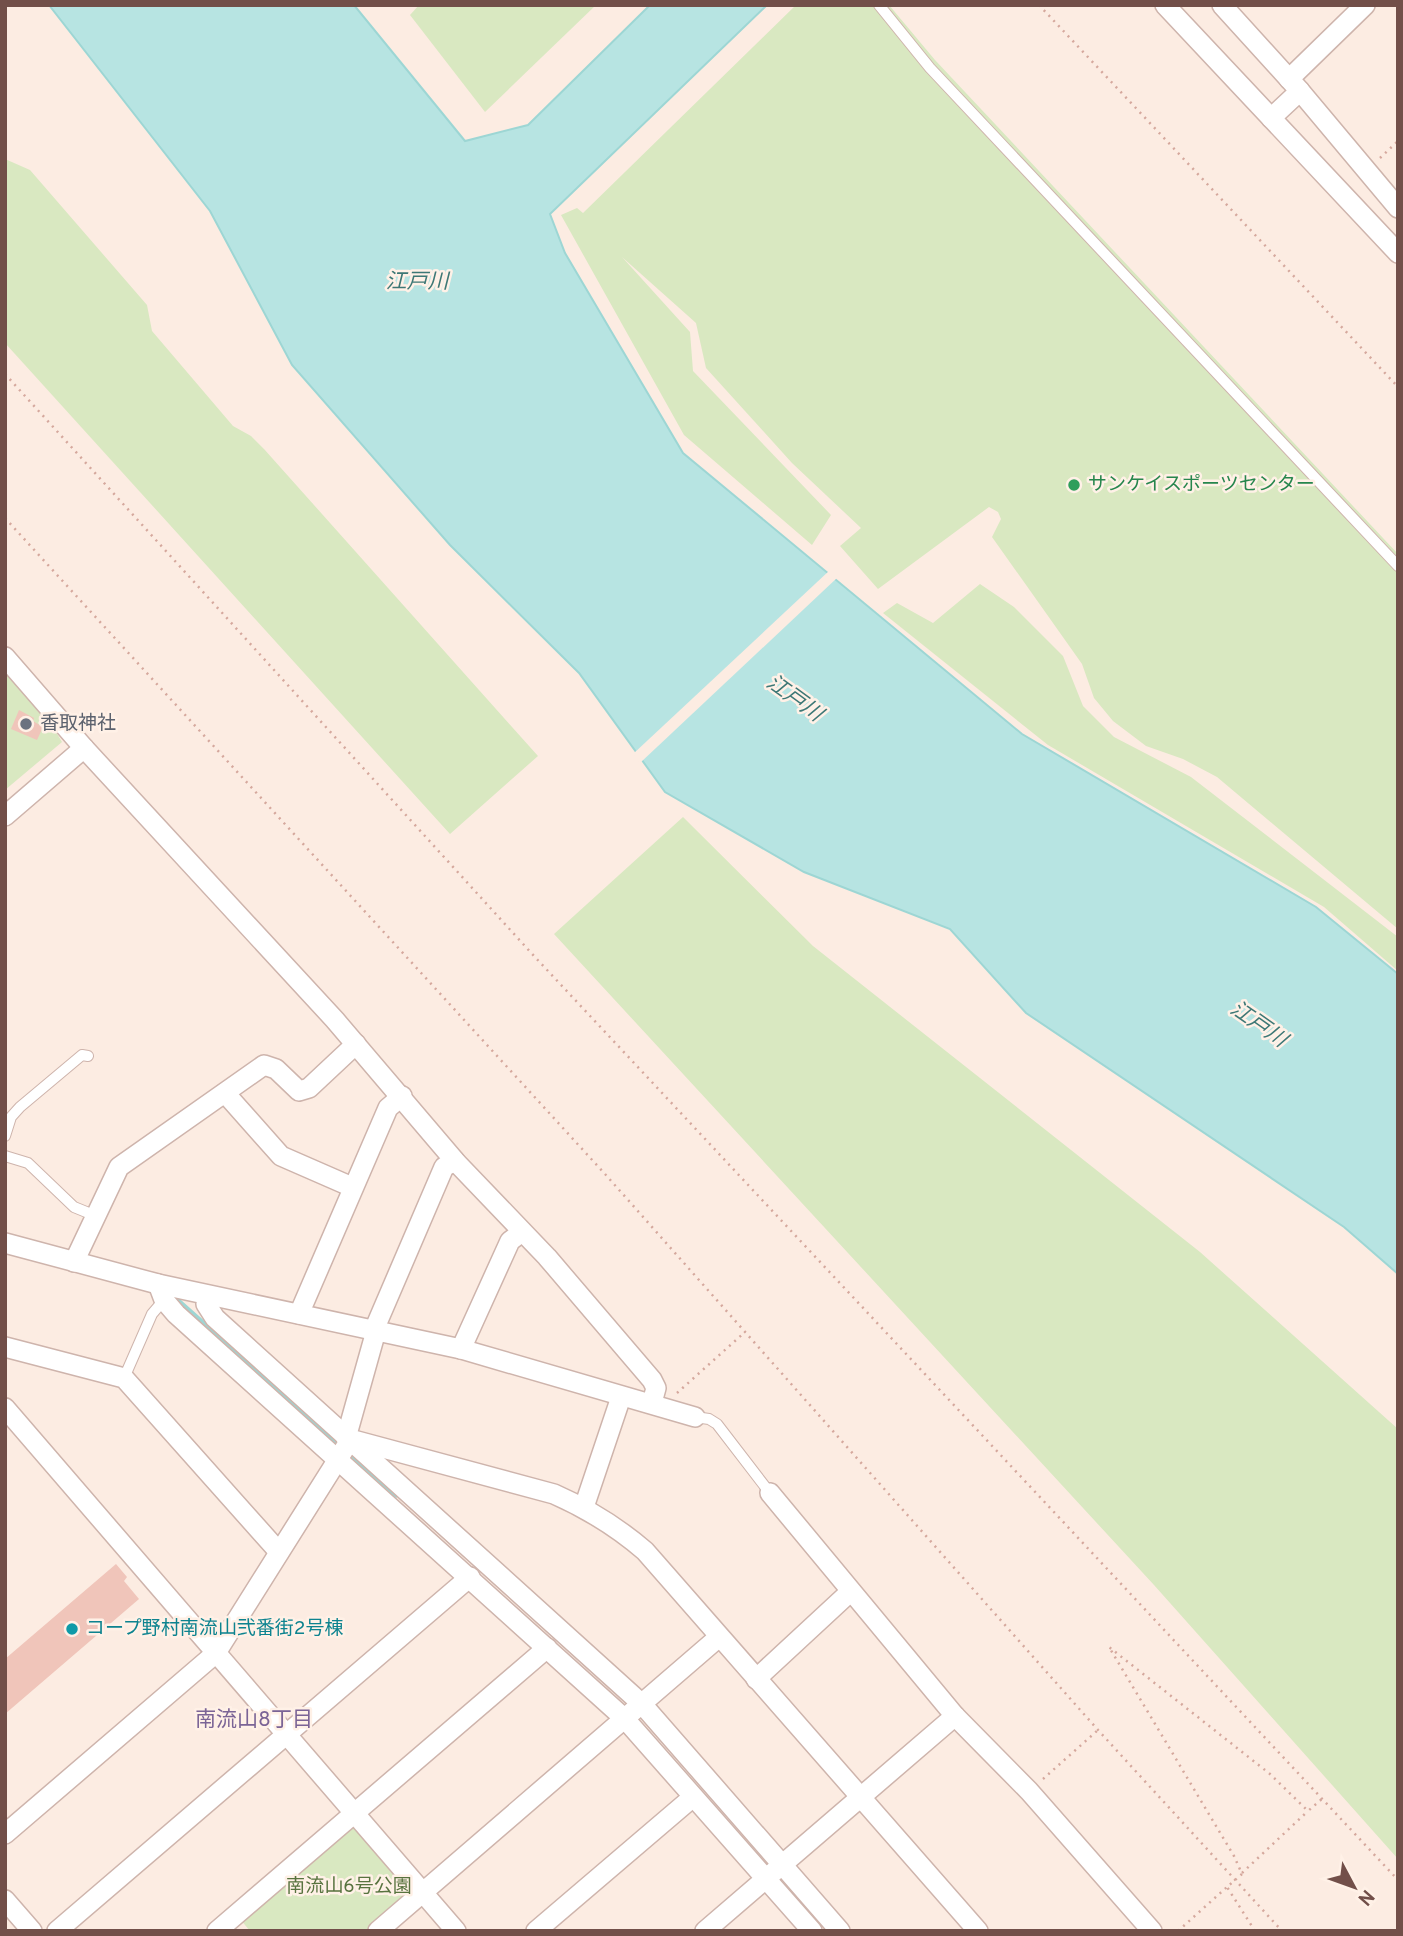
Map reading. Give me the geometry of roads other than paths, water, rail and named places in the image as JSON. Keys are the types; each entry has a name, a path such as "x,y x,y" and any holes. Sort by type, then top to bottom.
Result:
{"street":[{"path":"1165,5 1398,253"},
{"path":"1222,5 1295,85 1398,208"},
{"path":"1271,118 1295,85 1365,5"},
{"path":"5,657 84,748 356,1044 455,1161 522,1232 652,1380 660,1406"},
{"path":"5,816 84,748"},
{"path":"74,1262 119,1167 264,1065 276,1069 299,1091 309,1088 356,1044"},
{"path":"225,1093 281,1156 352,1187"},
{"path":"299,1314 388,1108 402,1096"},
{"path":"5,1834 216,1653 344,1446 375,1330 444,1167 455,1161"},
{"path":"461,1349 510,1241 522,1232"},
{"path":"5,1243 74,1262 161,1292 208,1296 461,1349 695,1417"},
{"path":"161,1292 176,1314 344,1446 642,1704 840,1931"},
{"path":"208,1296 206,1304 215,1318 344,1446 470,1577 625,1718 812,1931"},
{"path":"5,1347 124,1378 279,1552"},
{"path":"584,1507 621,1397"},
{"path":"6,1411 456,1931"},
{"path":"344,1446 494,1476 554,1494 604,1518 645,1551 978,1931"},
{"path":"770,1493 955,1716 1029,1791 1152,1931"},
{"path":"57,1931 470,1577"},
{"path":"756,1679 850,1592"},
{"path":"378,1931 719,1637"},
{"path":"227,1928 547,1648"},
{"path":"705,1931 955,1716"},
{"path":"537,1931 693,1797"},
{"path":"5,1900 32,1931"}],"lane":[{"path":"879,5 929,68 1398,566"},
{"path":"5,1136 11,1117 20,1107 82,1055 88,1056"},
{"path":"5,1156 27,1163 74,1208 96,1216"},
{"path":"124,1378 161,1292"},
{"path":"695,1417 709,1419 717,1424 770,1493"}],"water":[{"name":"江戸川","path":"49,5 354,5 465,141 528,125 650,5 767,5 550,214 565,253 683,453 1022,734 1316,907 1398,974 1398,1274 1344,1227 1026,1013 950,929 804,872 665,792 579,673 450,545 292,365 210,211"}],"waterway":[{"path":"174,1297 341,1446"},
{"path":"349,1453 396,1495"}],"place":[{"name":"サンケイスポーツセンター","path":"1074,485"},
{"name":"香取神社","path":"26,724"},
{"name":"コープ野村南流山弐番街2号棟","path":"72,1629"}],"district":[{"name":"南流山8丁目","path":"254,1720"}],"park label":[{"name":"南流山6号公園","path":"349,1887"}]}
